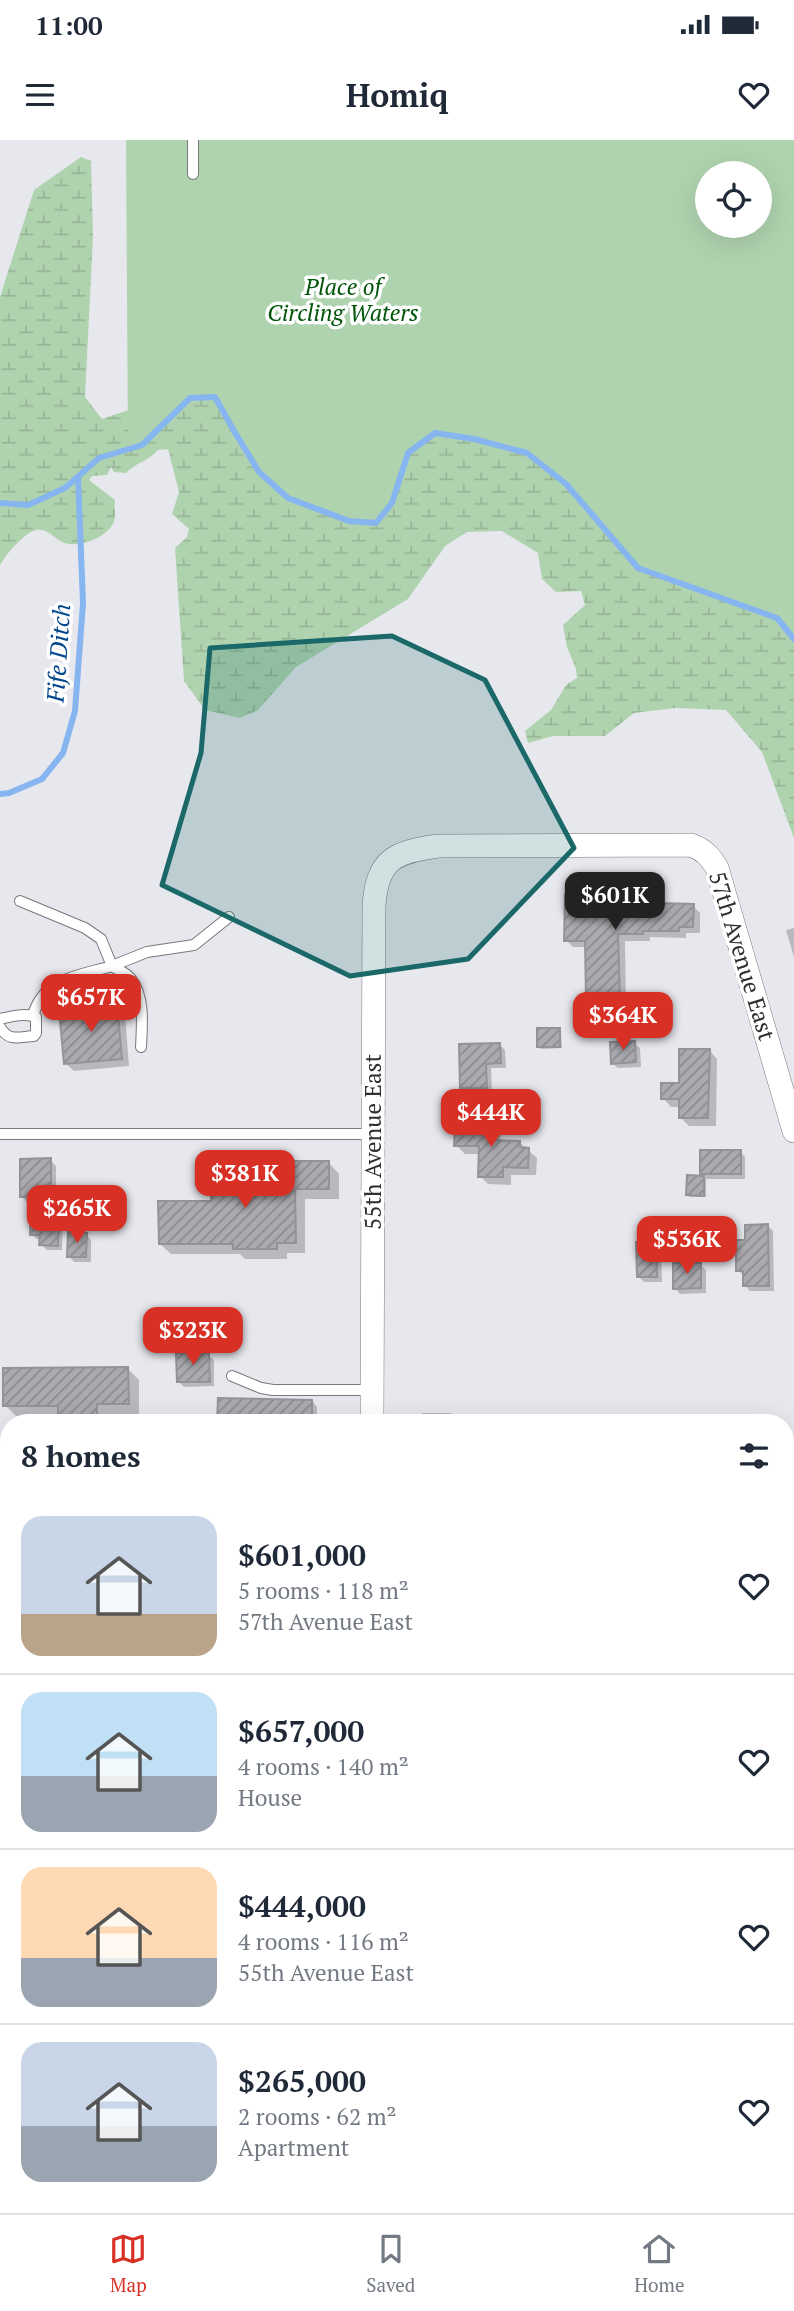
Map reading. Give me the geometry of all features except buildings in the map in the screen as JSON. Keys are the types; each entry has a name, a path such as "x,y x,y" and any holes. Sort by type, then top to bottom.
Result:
{"street":[{"name":"57th Avenue East","path":"386,863 408,851 438,846 691,845 701,849 717,868 794,1131"},
{"name":"55th Avenue East","path":"372,1414 374,906 379,876 386,863"}],"lane":[{"path":"193,140 193,174"},
{"path":"20,901 85,928 101,939 112,966 130,977 138,991 142,1015 141,1047"},
{"path":"33,1015 38,1000 59,981 112,966 147,952 194,945 229,917"},
{"path":"0,1018 33,1015"},
{"path":"0,1027 5,1036 34,1036 36,1017 33,1015"},
{"path":"0,1134 373,1133"},
{"path":"232,1376 273,1390 372,1390"}],"highlighted area":[{"path":"392,636 485,680 574,848 468,959 350,976 162,885 201,753 210,648"}],"green space":[{"name":"Place of Circling Waters","path":"126,140 794,140 794,639 777,618 638,568 566,484 527,453 474,439 435,433 408,453 392,503 376,523 349,521 288,498 259,472 215,397 190,398 142,445 128,449"},
{"path":"81,157 91,161 93,237 85,397 102,419 143,405 190,302 794,568 794,838 762,752 726,710 675,708 634,713 605,736 553,736 528,743 525,731 551,710 566,685 577,678 563,625 585,605 581,591 556,592 542,579 538,553 502,531 467,532 445,546 408,599 296,667 258,710 240,718 205,710 184,681 175,548 187,537 189,529 172,514 179,492 168,449 158,450 126,473 114,472 111,467 107,475 92,476 89,480 115,500 114,522 105,533 91,541 69,544 45,531 33,531 14,546 0,566 0,297 34,190"}],"waterway":[{"path":"0,503 28,505 65,488 99,458 142,445 190,398 215,397 259,472 288,498 349,521 376,523 392,503 408,453 435,433 474,439 527,453 566,484 638,568 777,618 794,639"},
{"name":"Fife Ditch","path":"0,794 42,779 63,753 75,711 83,603 78,477"}]}
